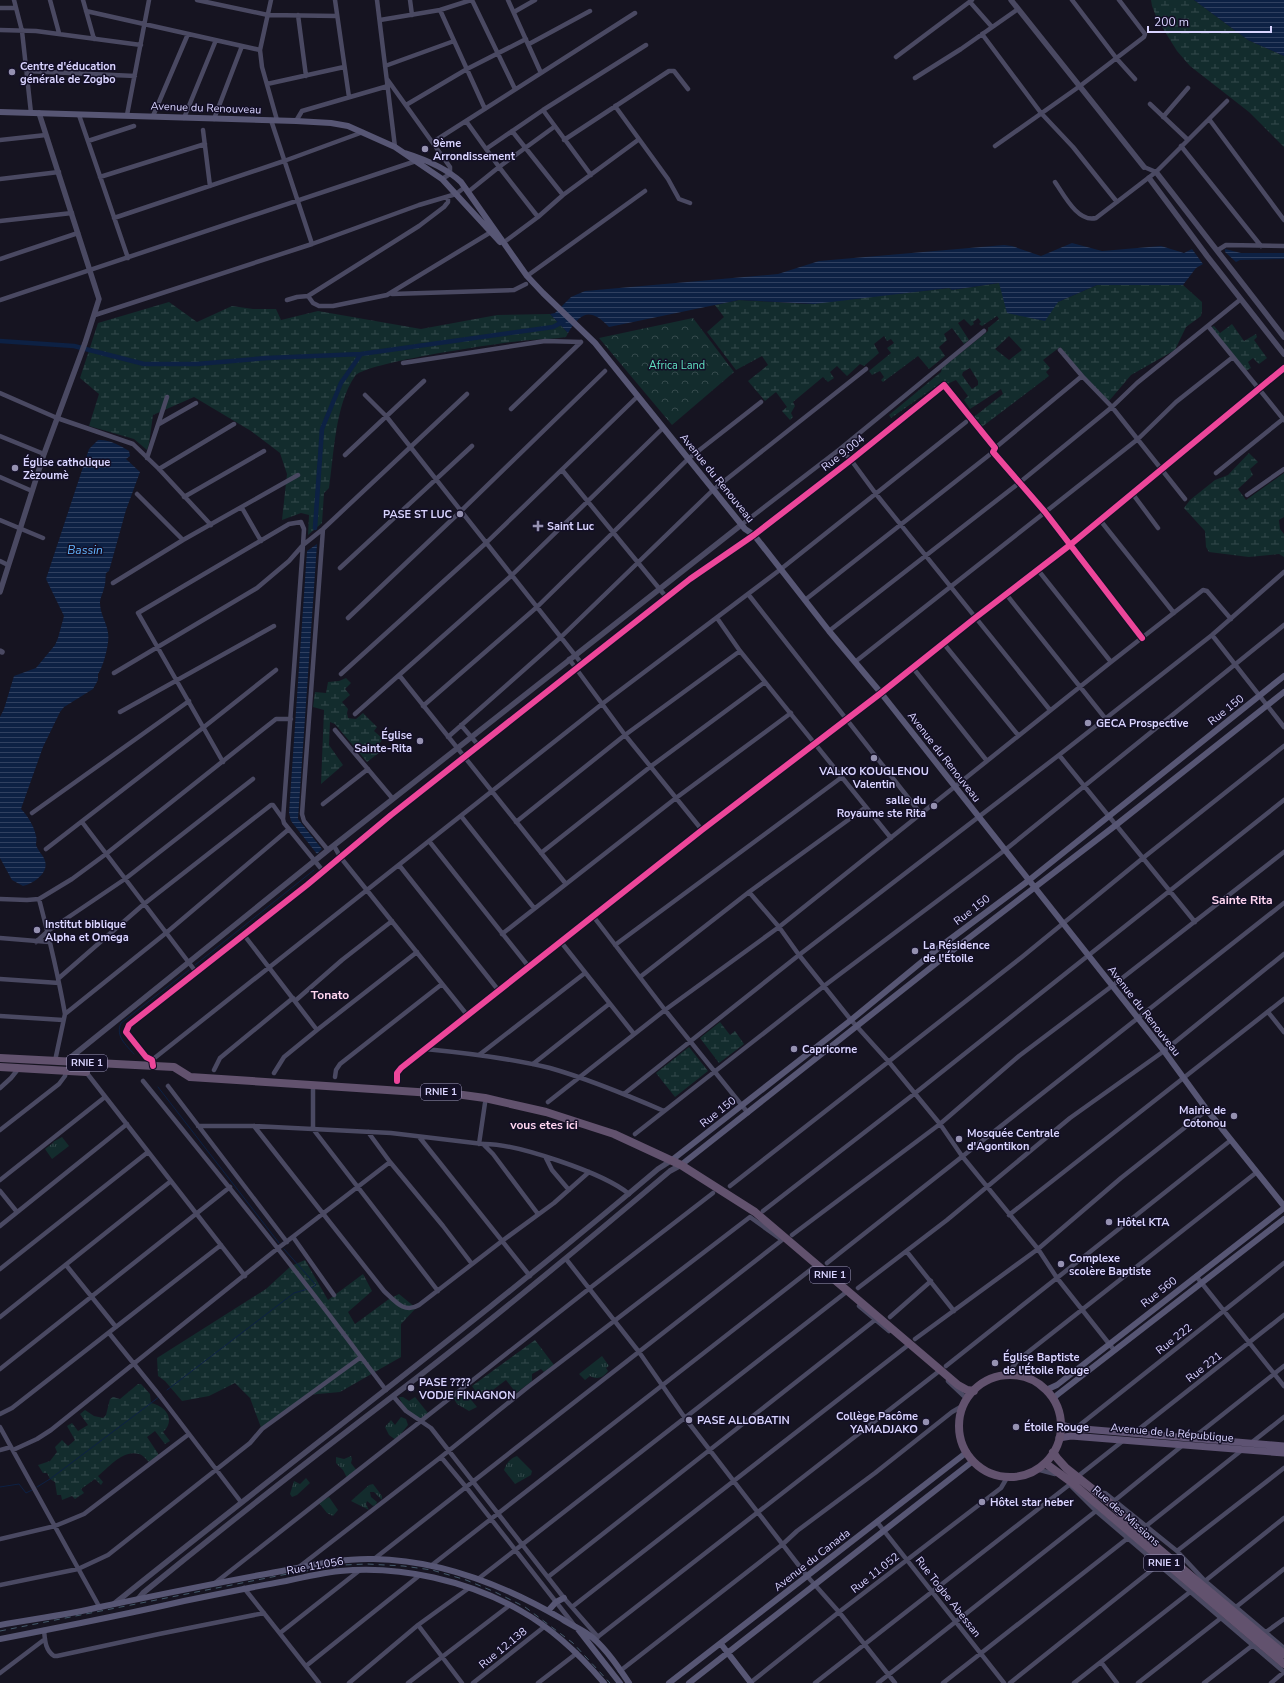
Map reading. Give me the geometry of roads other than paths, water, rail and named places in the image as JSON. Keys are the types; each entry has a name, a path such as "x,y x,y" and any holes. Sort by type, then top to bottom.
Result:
{"highway":[{"name":"RNIE 1","path":"0,1058 65,1062 153,1063 174,1067 190,1077 435,1092 485,1098 546,1112 600,1128 672,1160 755,1212 958,1385 967,1390 974,1391"},
{"name":"RNIE 1","path":"0,1067 86,1072"},
{"path":"1009,1376 1029,1379 1046,1390 1058,1408 1061,1425 1059,1438 1053,1452 1045,1463 1022,1475 1008,1476 989,1472 973,1461 961,1440 959,1427 960,1417 966,1402 974,1391 990,1380 1009,1376"},
{"name":"Rue des Missions","path":"1053,1452 1061,1463 1098,1493 1167,1556 1284,1654"},
{"name":"Rue des Missions","path":"1045,1463 1071,1482 1284,1664"}],"main road":[{"name":"Avenue du Renouveau","path":"0,112 274,120 340,124 363,132 396,147 442,179 508,250"},
{"name":"Avenue du Renouveau","path":"405,153 425,161 456,177 493,226 527,276 594,343 743,527 754,535 829,631 882,693 954,788 1164,1051 1207,1110 1284,1207"},
{"name":"Rue 150","path":"672,1160 851,1020 941,946 1028,881 1284,676"},
{"name":"Rue 150","path":"681,1165 948,954 1116,825 1284,692"},
{"path":"941,946 948,954"},
{"name":"Rue 560","path":"1046,1390 1057,1385 1284,1207"},
{"name":"Rue 560","path":"1053,1399 1057,1394 1284,1219"},
{"name":"Avenue de la République","path":"1061,1425 1076,1428 1284,1446"},
{"name":"Avenue de la République","path":"1059,1438 1071,1436 1284,1453"},
{"name":"Avenue du Canada","path":"670,1683 967,1452"},
{"name":"Avenue du Canada","path":"689,1683 973,1461"},
{"path":"0,1625 100,1608 215,1583 342,1561 374,1559 432,1565 478,1579 526,1599 596,1638 629,1683"},
{"name":"Rue 11.056","path":"0,1639 126,1614 244,1588 339,1571 360,1570 438,1578 469,1588 510,1605 544,1626 577,1653 603,1682"},
{"path":"548,1611 556,1602 564,1598"},
{"path":"576,1627 620,1683"},
{"path":"720,1644 751,1683"}],"street":[{"path":"14,0 22,31 31,113"},
{"path":"50,0 59,33"},
{"path":"83,0 94,39"},
{"path":"127,115 150,0"},
{"path":"197,0 268,15 337,16"},
{"path":"271,0 260,50 262,67 284,161 312,244"},
{"path":"334,0 349,97"},
{"path":"377,0 396,147"},
{"path":"410,0 412,15"},
{"path":"380,20 440,10 472,0 515,89"},
{"path":"508,0 541,73"},
{"path":"514,12 536,0"},
{"path":"1011,0 1144,167 1149,178 1284,354"},
{"path":"1072,0 1117,59 1135,79"},
{"path":"995,146 1117,59 1145,36 1119,0"},
{"path":"896,57 971,1 992,26"},
{"path":"0,8 16,8"},
{"path":"915,78 1018,9"},
{"path":"440,10 485,108"},
{"path":"86,11 260,50"},
{"path":"529,44 590,11"},
{"path":"433,142 635,13"},
{"path":"298,15 306,76"},
{"path":"0,30 28,30 59,33 141,45"},
{"path":"153,116 188,34"},
{"path":"982,34 1041,113 1073,147 1117,202"},
{"path":"406,104 467,69 526,39"},
{"path":"184,118 216,40"},
{"path":"386,66 454,41"},
{"path":"486,149 543,110 646,45"},
{"path":"214,119 242,46"},
{"path":"267,84 344,67"},
{"path":"26,71 135,76"},
{"path":"564,140 670,71 674,71 688,89"},
{"path":"387,78 450,167 450,174 442,179"},
{"path":"296,121 302,111 388,86"},
{"path":"1164,117 1188,88"},
{"path":"1055,182 1076,210 1088,219 1096,218 1156,172 1227,101"},
{"path":"1150,104 1188,140"},
{"path":"615,106 638,140 668,178 679,199 690,203"},
{"path":"543,110 554,127 591,175"},
{"path":"0,592 44,454 99,302 99,295 39,113"},
{"path":"79,115 128,258"},
{"path":"1209,119 1284,220"},
{"path":"466,121 538,217"},
{"path":"88,141 134,126"},
{"path":"95,315 312,244 419,205 466,190 554,127"},
{"path":"203,130 210,186"},
{"path":"512,131 563,195"},
{"path":"114,218 284,161 363,132"},
{"path":"0,140 46,135"},
{"path":"507,240 538,217 563,195 638,140"},
{"path":"100,177 205,144"},
{"path":"1181,146 1261,246"},
{"path":"0,300 91,271 416,161"},
{"path":"1144,167 1156,172 1284,337"},
{"path":"0,179 59,172"},
{"path":"527,276 645,192"},
{"path":"287,300 308,296 419,226 444,207 448,202 448,197"},
{"path":"0,221 72,213"},
{"path":"308,296 313,304 319,306 333,306 383,297 491,232"},
{"path":"0,259 78,233"},
{"path":"1218,250 1226,245 1284,246"},
{"path":"390,294 514,290 526,284"},
{"path":"829,631 1112,408 1137,382 1241,299"},
{"path":"1208,326 1284,420 1216,473"},
{"name":"Rue 9.004","path":"743,527 840,450 984,331"},
{"path":"403,363 545,341 581,342 511,409"},
{"path":"1060,350 1112,408 1185,498"},
{"path":"855,662 1138,439 1176,402 1233,357"},
{"path":"397,1081 397,1073 401,1068 702,830 882,693 975,618 1038,570 1132,493 1163,470 1284,368"},
{"path":"448,737 561,637 713,490 866,369"},
{"path":"348,618 462,511 605,371"},
{"path":"805,600 994,450 1082,376"},
{"path":"345,455 424,381"},
{"name":"Rue 9.004","path":"754,535 851,460 944,385 994,450"},
{"path":"0,393 57,418 132,444 159,469 211,525"},
{"path":"114,673 157,646 257,588 289,562 303,545 323,529 467,394"},
{"path":"365,395 386,416 582,664"},
{"path":"342,674 486,543 638,396"},
{"path":"147,458 167,397"},
{"path":"158,424 196,402"},
{"path":"423,706 536,607 688,459 761,402"},
{"path":"754,535 690,579 576,668 391,815 341,858 127,1027 126,1032 146,1057 153,1063 269,968 602,704 781,569 966,422"},
{"path":"159,469 234,424"},
{"path":"355,714 511,576 663,428"},
{"path":"0,436 44,454"},
{"path":"340,568 472,446"},
{"path":"840,450 851,460 950,588 1050,710"},
{"path":"994,450 1045,512 1142,638"},
{"path":"184,497 264,451"},
{"path":"1247,495 1284,469"},
{"path":"562,470 667,598"},
{"path":"113,583 184,540 298,475"},
{"path":"0,477 32,491"},
{"path":"1132,493 1158,528"},
{"path":"137,494 184,540"},
{"path":"242,508 261,540"},
{"path":"0,520 43,538"},
{"path":"1100,520 1174,613"},
{"path":"223,762 138,613 289,524 301,522 303,525 303,545 283,819"},
{"path":"65,1062 328,850 458,748 471,736 659,589 743,527"},
{"path":"323,529 302,814 304,821 328,850"},
{"path":"0,561 8,565"},
{"path":"1038,570 1111,662"},
{"path":"624,1094 799,955 979,818 1212,635 1284,572"},
{"path":"548,1102 665,1010 779,927 954,788 1018,735 1205,590 1231,619"},
{"path":"748,594 921,814"},
{"path":"1006,594 1105,718"},
{"path":"717,618 740,651 891,838"},
{"path":"635,1134 824,986 1005,850 1284,625"},
{"path":"120,712 274,626"},
{"path":"1212,635 1284,727"},
{"path":"944,644 1018,735"},
{"path":"516,822 625,735 740,651"},
{"path":"569,659 625,735 702,830"},
{"path":"913,668 987,761"},
{"path":"46,849 276,670"},
{"path":"399,675 566,884"},
{"path":"541,853 650,767 766,682"},
{"path":"32,813 188,701"},
{"path":"502,934 676,798 791,713"},
{"path":"0,900 39,899 72,879 106,854 276,719 290,719"},
{"path":"461,725 479,746"},
{"path":"335,730 393,799"},
{"path":"730,1186 889,1062 1284,746"},
{"path":"1059,755 1194,922"},
{"path":"323,804 368,769"},
{"path":"615,945 842,777"},
{"path":"36,942 48,931 125,879 253,779"},
{"path":"764,1211 914,1094 1087,955 1284,800"},
{"path":"0,979 59,980 144,904 271,805 273,805 289,830 323,871"},
{"path":"640,977 749,892 866,807"},
{"path":"461,816 534,908"},
{"path":"82,822 196,972"},
{"path":"65,1014 166,933 289,830"},
{"path":"429,841 528,967"},
{"path":"334,846 341,858 468,1016"},
{"path":"792,1234 940,1124 1019,1056 1112,986 1284,852"},
{"path":"399,865 499,991"},
{"path":"749,892 779,927 799,955 851,1020 889,1062 940,1124 962,1156 1038,1249 1057,1278 1114,1350"},
{"path":"39,899 48,931 49,942 59,980 65,1014 55,1061"},
{"path":"827,1263 1284,903"},
{"path":"593,916 665,1010 748,1113"},
{"path":"214,1070 220,1058 392,921"},
{"path":"244,935 317,1030"},
{"path":"0,938 49,942"},
{"path":"560,942 634,1034"},
{"path":"274,1073 284,1057 417,952"},
{"path":"858,1288 907,1252 988,1187 1070,1118 1164,1051 1284,954"},
{"path":"479,1055 585,973"},
{"path":"335,1077 336,1070 340,1064 442,984"},
{"path":"1009,1215 1284,999"},
{"path":"533,1064 609,1004"},
{"path":"1268,1012 1284,1032"},
{"path":"0,1016 63,1020"},
{"path":"426,1049 479,1055 533,1064 580,1078 664,1111"},
{"path":"0,1088 19,1068"},
{"path":"0,1130 59,1084 65,1076 66,1071"},
{"path":"86,1072 245,1276"},
{"path":"143,1081 230,1187 277,1249 307,1285 386,1390"},
{"path":"168,1086 287,1242"},
{"path":"313,1089 313,1129 438,1291"},
{"path":"0,1180 105,1097"},
{"path":"481,1144 485,1103"},
{"path":"915,1339 1038,1249 1121,1178 1207,1110"},
{"path":"0,1226 127,1124"},
{"path":"198,1126 254,1126 368,1132 493,1144 514,1148 589,1172 629,1194"},
{"path":"254,1126 384,1291 404,1308 414,1308 438,1291 569,1190 589,1172"},
{"path":"368,1132 390,1162 443,1226 472,1264"},
{"path":"420,1138 530,1276"},
{"path":"946,1366 1231,1140"},
{"path":"481,1144 493,1154 538,1214"},
{"path":"0,1270 148,1152"},
{"path":"546,1158 552,1170 569,1190"},
{"path":"114,1604 241,1502 530,1276 672,1160"},
{"path":"0,1450 12,1449 44,1435 277,1249 390,1162"},
{"path":"138,1599 147,1590 246,1510 566,1259 670,1172 681,1165"},
{"path":"1009,1376 1011,1369 1018,1360 1257,1172"},
{"path":"0,1317 171,1181"},
{"path":"0,1369 91,1295 230,1187"},
{"path":"0,1191 17,1212"},
{"path":"215,1583 713,1193"},
{"path":"296,1569 450,1450 528,1387 750,1217 782,1240 938,1372 966,1402 875,1473 797,1531 783,1544 620,1670"},
{"path":"293,1237 334,1295"},
{"path":"374,1559 782,1240"},
{"path":"0,1414 12,1408 221,1246"},
{"path":"907,1252 954,1311"},
{"path":"566,1259 590,1288 685,1418 807,1576 840,1612 895,1683"},
{"name":"Rue 222","path":"1076,1428 1284,1264"},
{"path":"66,1265 116,1327"},
{"path":"432,1565 814,1267"},
{"path":"1196,1276 1284,1386"},
{"path":"890,1317 931,1281"},
{"path":"478,1579 845,1293"},
{"name":"Rue 221","path":"1134,1433 1284,1315"},
{"path":"548,1577 875,1320"},
{"path":"109,1333 241,1502"},
{"path":"572,1607 907,1346"},
{"path":"0,1585 78,1569 108,1554 250,1443 262,1429 361,1357"},
{"path":"1193,1438 1284,1366"},
{"path":"393,1396 406,1411 431,1428 450,1450 596,1638 938,1372"},
{"path":"1251,1443 1284,1417"},
{"path":"0,1428 100,1608"},
{"path":"0,1539 55,1526 84,1514 189,1434"},
{"path":"1077,1477 1124,1440"},
{"path":"1114,1501 1183,1445"},
{"path":"1146,1526 1242,1450"},
{"path":"441,1457 576,1627"},
{"path":"1177,1551 1284,1468"},
{"path":"1036,1469 1052,1472 1069,1485 1096,1512 1284,1672 1271,1683"},
{"name":"Rue 11.052","path":"751,1683 840,1612 1001,1488 1008,1476"},
{"path":"815,1683 1069,1485"},
{"path":"1098,1493 1104,1493 1177,1551 1205,1581 1284,1648"},
{"path":"878,1683 1096,1512"},
{"path":"1205,1581 1284,1518"},
{"name":"Rue Togbe Abessan","path":"877,1522 1004,1683"},
{"path":"943,1683 1128,1538"},
{"path":"1010,1683 1158,1565"},
{"path":"1236,1607 1284,1569"},
{"path":"280,1633 360,1570"},
{"path":"306,1666 420,1575"},
{"path":"244,1588 319,1683"},
{"path":"349,1683 418,1625 469,1588"},
{"path":"1074,1683 1190,1592"},
{"path":"408,1683 510,1605"},
{"path":"44,1630 49,1652 54,1656 58,1656 264,1613"},
{"path":"1138,1683 1221,1618"},
{"path":"1266,1632 1284,1619"},
{"path":"418,1625 462,1683"},
{"name":"Rue 12.138","path":"473,1683 544,1626"},
{"path":"0,1673 45,1639"},
{"path":"1204,1683 1253,1645"},
{"path":"538,1683 577,1653"},
{"path":"1101,1662 1117,1683"}],"water":[{"path":"1194,0 1284,0 1284,56 1248,40"},
{"path":"1072,243 1102,251 1161,246 1184,253 1192,249 1203,264 1196,268 1183,285 1097,285 1058,302 1045,321 1007,313 999,283 952,290 949,288 814,304 739,300 609,327 597,317 587,315 582,316 577,320 568,333 550,314 555,313 571,297 585,291 778,274 819,261 1004,245 1012,246 1041,256"},
{"path":"1225,249 1241,253 1284,253 1284,259 1240,260 1236,262 1225,252"},
{"name":"Bassin","path":"98,440 106,440 129,451 130,456 126,459 140,472 126,510 109,571 106,573 105,585 100,599 100,607 107,629 108,642 106,655 98,674 98,680 93,689 64,707 60,712 43,747 21,809 32,825 36,837 36,845 46,865 45,870 39,877 31,883 23,886 12,880 0,858 0,717 4,709 14,676 36,668 55,645 58,638 64,616 46,579 89,449"},
{"path":"317,544 298,819 322,849 317,854 291,821 289,813 307,551"}],"waterway":[{"path":"0,341 74,346 144,364 197,364 267,358 361,354 553,327 564,321"},
{"path":"315,528 322,429 341,383 361,354"},
{"path":"195,965 314,870"},
{"path":"134,1054 120,1036 119,1032 121,1023 189,970"},
{"path":"158,1087 279,1243"},
{"path":"284,1249 316,1285 311,1288"},
{"path":"167,1390 294,1293 308,1289"},
{"path":"37,1487 50,1479 159,1397"},
{"path":"0,1487 19,1484 26,1493 32,1490"}],"railway":[{"path":"0,1631 282,1575 343,1565 367,1564 403,1566 432,1570 466,1580 525,1607 573,1643 610,1683"}],"place":[{"name":"Centre d'éducation générale de Zogbo","path":"12,72"},
{"name":"9ème Arrondissement","path":"425,149"},
{"name":"Église catholique Zèzoumè","path":"15,468"},
{"name":"PASE ST LUC","path":"460,514"},
{"name":"Saint Luc","path":"538,526"},
{"name":"GECA Prospective","path":"1088,723"},
{"name":"Église Sainte-Rita","path":"420,741"},
{"name":"VALKO KOUGLENOU Valentin","path":"874,758"},
{"name":"salle du Royaume ste Rita","path":"934,806"},
{"name":"Institut biblique Alpha et Omega","path":"37,930"},
{"name":"La Résidence de l'Étoile","path":"915,951"},
{"name":"Capricorne","path":"794,1049"},
{"name":"Mairie de Cotonou","path":"1234,1116"},
{"name":"Mosquée Centrale d'Agontikon","path":"959,1139"},
{"name":"Hôtel KTA","path":"1109,1222"},
{"name":"Complexe scolère Baptiste","path":"1061,1264"},
{"name":"Église Baptiste de l'Étoile Rouge","path":"995,1363"},
{"name":"PASE ???? VODJE FINAGNON","path":"411,1388"},
{"name":"PASE ALLOBATIN","path":"689,1420"},
{"name":"Collège Pacôme YAMADJAKO","path":"926,1422"},
{"name":"Étoile Rouge","path":"1016,1427"},
{"name":"Hôtel star heber","path":"982,1502"}],"district":[{"name":"Sainte Rita","path":"1242,900"},
{"name":"Tonato","path":"330,995"},
{"name":"vous etes ici","path":"544,1125"}],"park label":[{"name":"Africa Land","path":"677,365"}]}
